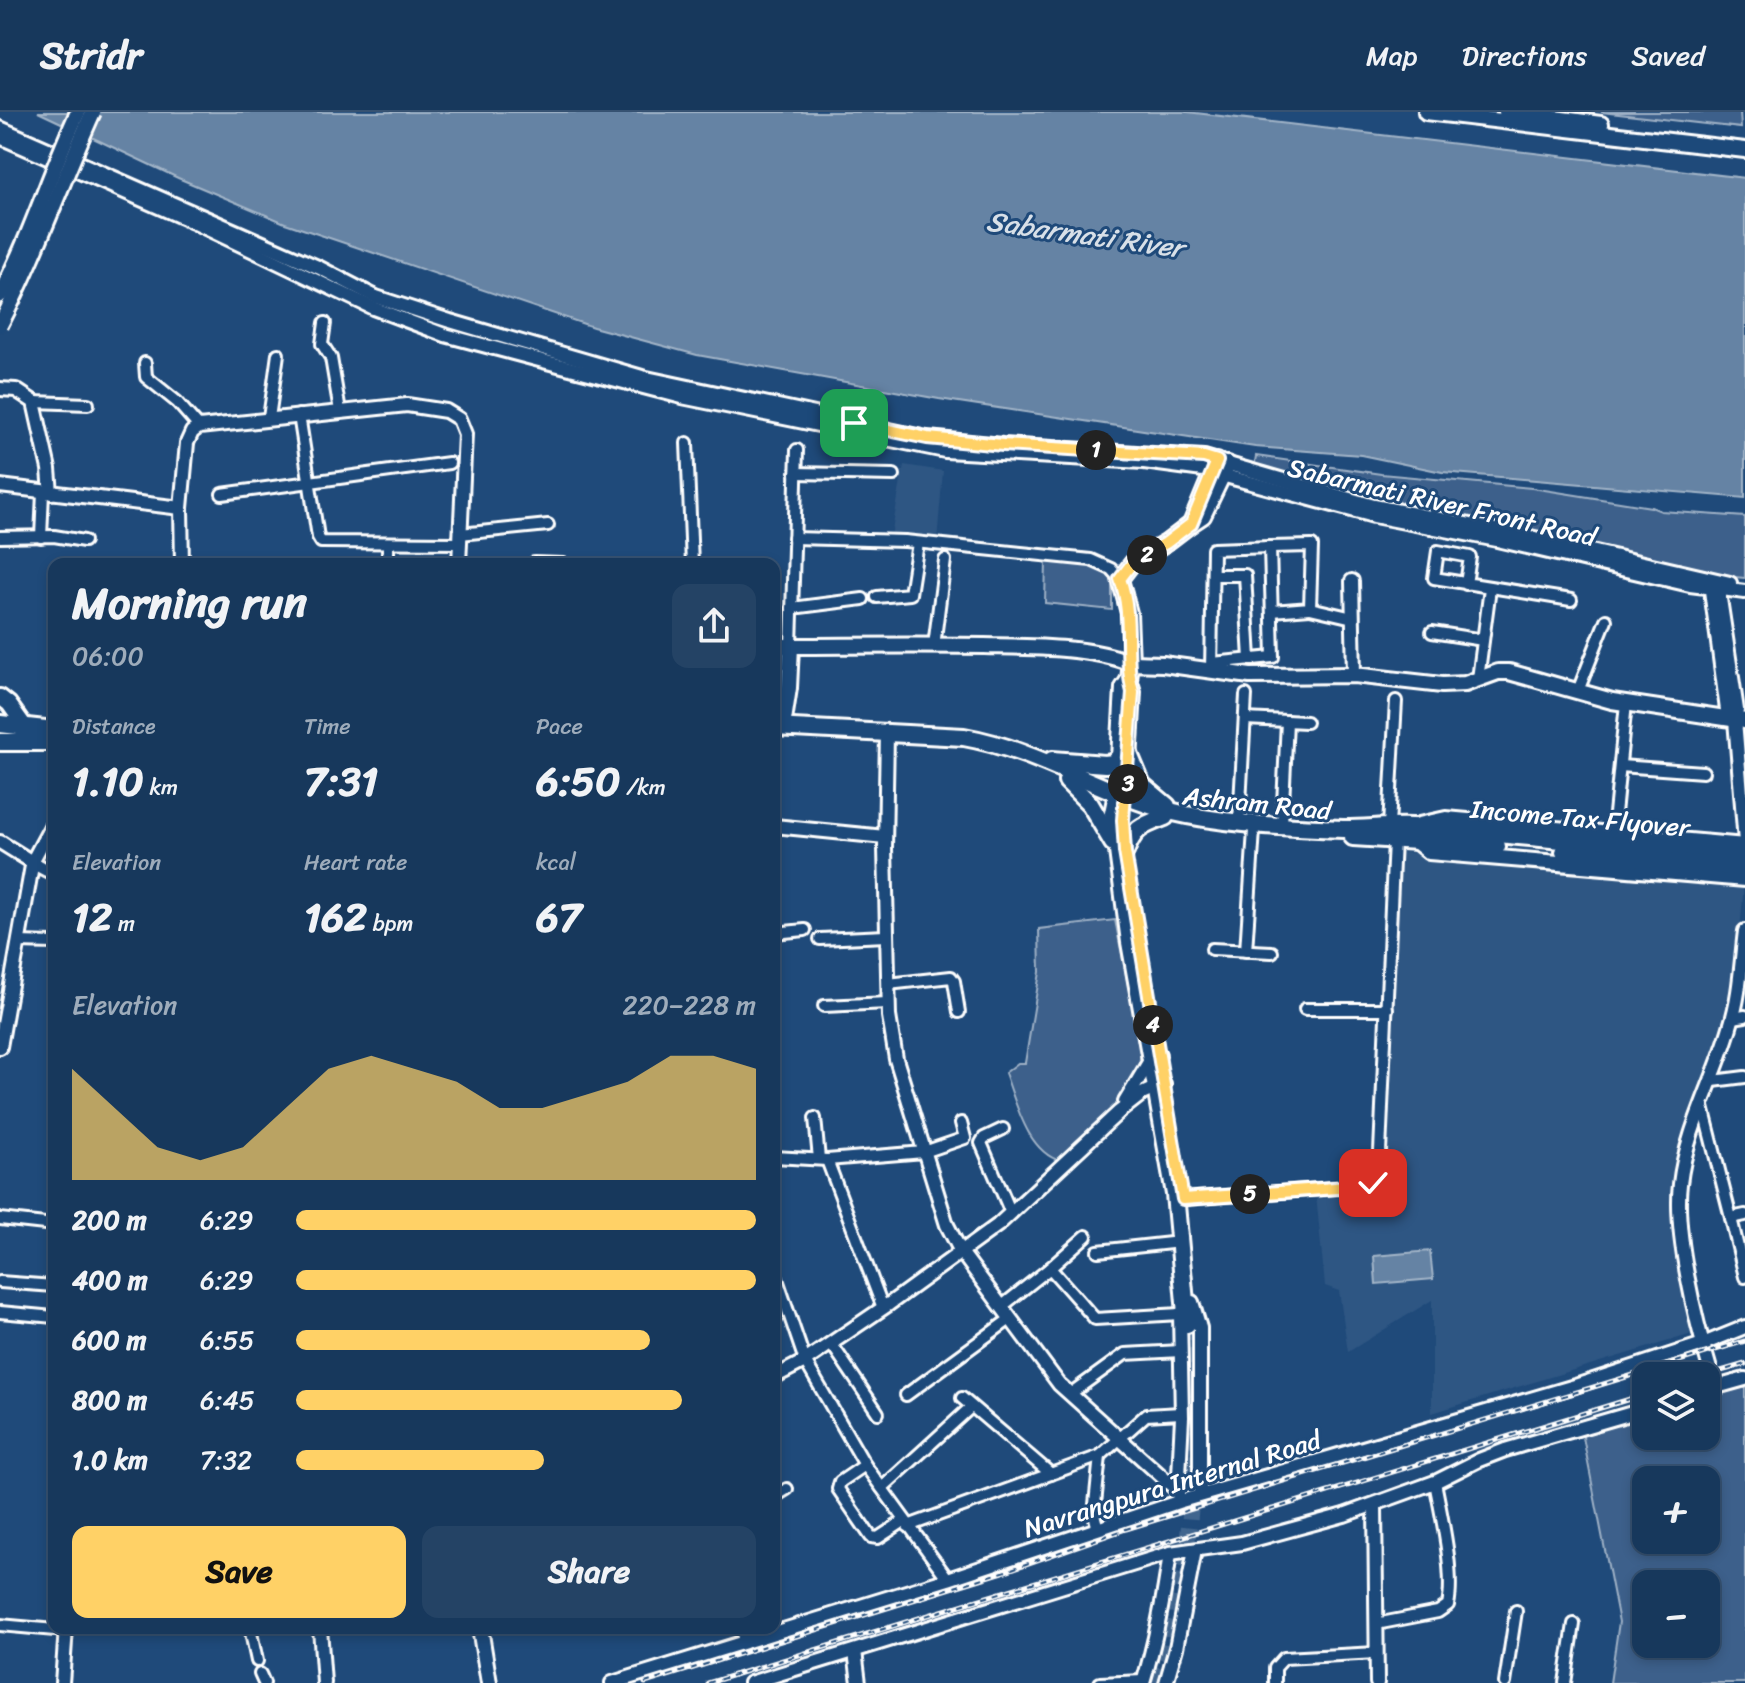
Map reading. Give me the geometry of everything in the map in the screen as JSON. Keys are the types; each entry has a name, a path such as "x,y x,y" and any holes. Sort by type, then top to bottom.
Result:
{"main road":[{"path":"0,295 78,112"},
{"path":"0,325 27,273 93,112"},
{"path":"1426,112 1520,116 1745,142"},
{"path":"1520,116 1745,150"},
{"path":"1188,1313 1183,1199 1130,942 1122,852 1113,813 1121,800 1123,688 1129,679 1131,663 1129,613 1120,579 1133,562 1203,516 1221,468"},
{"path":"780,646 1058,649 1118,658 1131,663 1212,667 1250,676 1354,675 1442,685 1465,684 1498,672 1509,672 1626,703 1740,720"},
{"path":"780,720 789,688 791,646"},
{"path":"0,697 26,728"},
{"path":"0,724 48,730"},
{"name":"Ashram Road","path":"780,730 886,737 992,750 1067,781 1170,814 1246,826 1412,833"},
{"name":"Ashram Road","path":"886,737 964,737 994,742 1038,759 1121,800"},
{"path":"0,742 48,742"},
{"path":"1038,759 1105,764 1113,763 1124,755"},
{"path":"1122,852 1132,834 1170,814 1142,785 1124,755"},
{"path":"1067,781 1090,804 1122,852"},
{"path":"1745,844 1446,819 1412,833 1429,852 1745,879"},
{"name":"Ashram Road","path":"1246,826 1282,825 1392,833"},
{"name":"Income Tax Flyover","path":"1412,833 1745,868"},
{"name":"Income Tax Flyover","path":"1441,836 1745,856"},
{"path":"1160,1085 1188,1313"},
{"path":"480,1634 489,1683"}],"street":[{"path":"0,128 320,268 376,297 694,394"},
{"path":"0,137 193,222 373,308 445,335 945,451 1144,462 1203,470 1221,468 1374,506 1526,536 1745,592"},
{"path":"325,323 322,344 331,358 340,411"},
{"path":"269,418 278,354"},
{"path":"145,363 146,377 177,402 199,427"},
{"path":"0,389 16,390 34,402 88,404"},
{"path":"34,402 40,421 47,492 41,537"},
{"path":"182,558 181,508 187,443 192,432 199,427 407,405 446,411 459,419 465,434 459,558"},
{"path":"299,415 321,542 388,543 459,538 548,525"},
{"path":"687,443 692,558"},
{"path":"791,646 797,450"},
{"path":"222,494 449,463"},
{"path":"796,473 894,475"},
{"path":"0,486 181,508"},
{"path":"0,537 69,537 84,541"},
{"path":"794,538 918,543 1091,560 1111,569 1120,579"},
{"path":"388,543 388,558"},
{"path":"877,597 910,594 918,543"},
{"path":"1270,547 1273,657 1212,667 1213,549 1270,547 1312,546 1310,608"},
{"path":"934,646 945,560"},
{"path":"1213,575 1245,575 1250,659"},
{"path":"1352,581 1354,675"},
{"path":"1466,584 1571,600"},
{"path":"1715,585 1745,585"},
{"path":"1715,585 1727,710 1740,720 1745,844"},
{"path":"1478,679 1490,588"},
{"path":"792,608 863,599"},
{"path":"1272,611 1310,608 1353,618"},
{"path":"1578,691 1606,620"},
{"path":"1432,632 1483,640"},
{"path":"1246,695 1246,951"},
{"path":"1183,1199 1363,1186 1373,1183 1379,1174 1396,701"},
{"path":"1613,834 1626,703"},
{"path":"1245,719 1306,722"},
{"path":"1282,825 1287,721"},
{"path":"886,737 888,1003 896,1059 947,1225 961,1252 1059,1384 1178,1497"},
{"path":"1620,766 1703,772"},
{"path":"780,827 885,837"},
{"path":"0,1047 33,860 48,832"},
{"path":"0,842 48,872"},
{"path":"780,932 805,930"},
{"path":"1707,1362 1684,1251 1680,1181 1690,1142 1739,1017 1745,931"},
{"path":"820,939 886,936"},
{"path":"18,942 48,943"},
{"path":"1212,949 1272,952"},
{"path":"888,984 951,977 959,1012"},
{"path":"824,1006 888,1003"},
{"path":"1305,1009 1387,1009"},
{"path":"1119,1112 1155,1056"},
{"path":"1713,1081 1745,1077"},
{"path":"780,1374 805,1361 961,1252 1011,1213 1119,1112 1160,1085"},
{"path":"1703,1107 1745,1277"},
{"path":"815,1118 823,1160 883,1308"},
{"path":"780,1157 823,1160 924,1152 965,1138 961,1123"},
{"path":"1003,1129 984,1138 981,1143 1011,1213"},
{"path":"1731,1218 1745,1215"},
{"path":"0,1219 48,1224"},
{"path":"1001,1307 1086,1236"},
{"path":"1098,1251 1180,1242"},
{"path":"1050,1268 1095,1319 1188,1313"},
{"path":"0,1282 48,1286"},
{"path":"780,1288 805,1361 865,1465 948,1579"},
{"path":"0,1312 48,1316"},
{"path":"1178,1497 1181,1351 1188,1313"},
{"path":"1188,1313 1200,1328 1200,1495"},
{"path":"906,1395 1010,1319"},
{"name":"Navrangpura Internal Road","path":"780,1632 1098,1529 1178,1497 1200,1495 1575,1386 1745,1327"},
{"path":"831,1343 878,1413"},
{"path":"1070,1394 1125,1354 1181,1351"},
{"path":"1720,1380 1745,1379"},
{"path":"962,1398 1051,1474"},
{"path":"882,1488 971,1407"},
{"path":"865,1465 840,1482 838,1489 871,1537 878,1538 906,1523 1100,1456 1146,1415 1181,1413"},
{"path":"750,1683 1170,1553 1272,1536 1375,1506 1505,1450 1632,1413"},
{"path":"1098,1529 1094,1514 1100,1456"},
{"path":"1376,1624 1438,1612 1448,1605 1446,1550 1435,1482"},
{"path":"780,1493 787,1489"},
{"path":"1375,1506 1377,1683"},
{"path":"1166,1683 1195,1550"},
{"path":"1100,1683 1143,1682 1153,1651 1170,1553"},
{"path":"1505,1683 1516,1611"},
{"path":"1565,1683 1574,1624"},
{"path":"0,1625 48,1628"},
{"path":"62,1683 66,1634"},
{"path":"251,1634 257,1661"},
{"path":"320,1634 324,1683"},
{"path":"742,1634 745,1643"},
{"name":"Navrangpura Internal Road","path":"612,1683 774,1634"},
{"path":"855,1651 859,1683"},
{"path":"1275,1683 1275,1668 1284,1658 1377,1653"}],"shaded area":[{"path":"1601,112 1740,112 1741,128"},
{"path":"1256,456 1381,474 1532,488 1661,511 1745,517 1745,578 1677,567 1565,538 1254,468"},
{"path":"904,465 943,471 937,541 891,536"},
{"path":"1046,561 1102,567 1112,574 1112,610 1045,603"},
{"path":"1401,852 1744,884 1729,1015 1690,1125 1679,1251 1692,1334 1432,1413 1432,1300 1348,1352 1339,1291 1325,1286 1316,1195 1373,1188 1385,1176"},
{"path":"1115,920 1141,1050 1138,1067 1132,1083 1112,1112 1061,1161 1039,1148 1031,1137 1005,1073 1018,1063 1025,1063 1040,972 1039,929"},
{"path":"1745,1381 1745,1683 1610,1683 1619,1622 1582,1432 1632,1416 1632,1450 1720,1450 1720,1389"}],"water":[{"name":"Sabarmati River","path":"38,112 1187,112 1745,178 1745,498 1442,472 1361,455 1255,447 939,399 697,355 593,327 285,223 178,178"},
{"path":"1430,1251 1433,1279 1376,1284 1374,1256"}],"tunnel":[{"path":"1194,1324 1194,1394"},
{"path":"1188,1384 1188,1445"},
{"path":"1157,1683 1174,1622 1185,1560 1195,1433"}],"railway":[{"path":"645,1683 1003,1572 1126,1529 1745,1341"},
{"path":"1720,1371 1745,1364"},
{"path":"708,1683 1632,1398"}],"route":[{"path":"854,423 927,438 1204,457 1217,461 1191,524 1133,562 1120,579 1129,613 1129,679 1133,692 1123,820 1125,852 1183,1199 1373,1183"}]}
